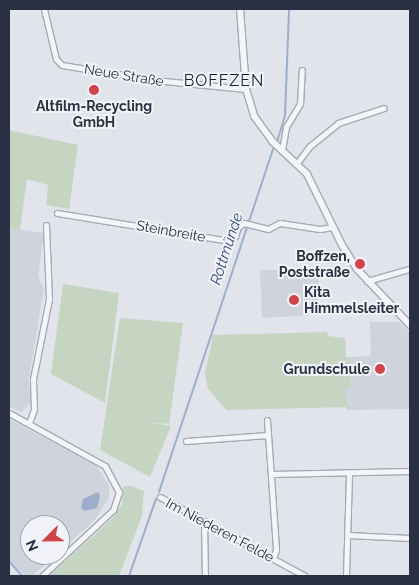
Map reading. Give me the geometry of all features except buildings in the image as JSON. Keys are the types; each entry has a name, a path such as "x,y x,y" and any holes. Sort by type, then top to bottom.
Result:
{"street":[{"name":"Neue Straße","path":"44,9 56,59 62,65 163,81 246,89"},
{"path":"240,9 246,89 254,116 272,141 297,163 316,189 348,256 367,280 410,325"},
{"path":"280,148 286,127 300,104 302,70"},
{"path":"297,163 310,146 338,123 384,108"},
{"name":"Steinbreite","path":"57,213 224,240 235,236 239,224 268,229 280,223 320,229 333,227"},
{"path":"29,423 34,409 33,379 49,299 46,225"},
{"path":"367,280 409,269"},
{"path":"9,413 105,466 118,492 116,506 108,516 42,576"},
{"path":"268,420 276,550 273,558"},
{"path":"186,441 268,436"},
{"path":"272,474 410,471"},
{"path":"346,576 348,473"},
{"name":"Im Niederen Felde","path":"160,498 305,576"},
{"path":"204,521 206,576"},
{"path":"348,535 410,538"}],"shaded area":[{"path":"9,228 44,233 38,276 44,289 29,378 30,403 22,412 9,407"},
{"path":"318,269 319,309 312,315 262,318 260,270"},
{"name":"Grundschule","path":"370,322 399,322 410,333 410,409 346,410 345,388 351,387 350,357 371,356"},
{"path":"9,419 97,466 109,486 109,498 94,521 70,542 70,515 20,515 20,565 45,565 32,576 24,576 9,559"}],"green space":[{"path":"9,130 78,145 69,209 46,205 48,185 27,179 20,230 9,228"},
{"path":"63,284 119,293 105,403 51,374"},
{"path":"120,318 183,323 169,424 148,422 171,426 150,477 100,450"},
{"path":"327,332 328,336 345,338 346,357 350,357 351,387 345,388 346,402 351,407 226,410 208,389 205,374 213,335"},
{"path":"128,485 144,491 142,516 119,576 49,576 61,565 70,565 70,557 114,517 122,504 123,487"}],"water":[{"path":"98,492 100,496 97,508 84,511 81,507 83,499"}],"waterway":[{"name":"Rottmünde","path":"277,142 285,115 289,9"},
{"name":"Rottmünde","path":"159,492 274,146"},
{"name":"Rottmünde","path":"129,576 156,499"},
{"path":"9,561 22,576"}],"place":[{"name":"Altfilm-Recycling GmbH","path":"94,90"},
{"name":"Boffzen, Poststraße","path":"360,264"},
{"name":"Kita Himmelsleiter","path":"294,300"},
{"name":"Grundschule","path":"380,369"}],"district":[{"name":"BOFFZEN","path":"224,81"}]}
